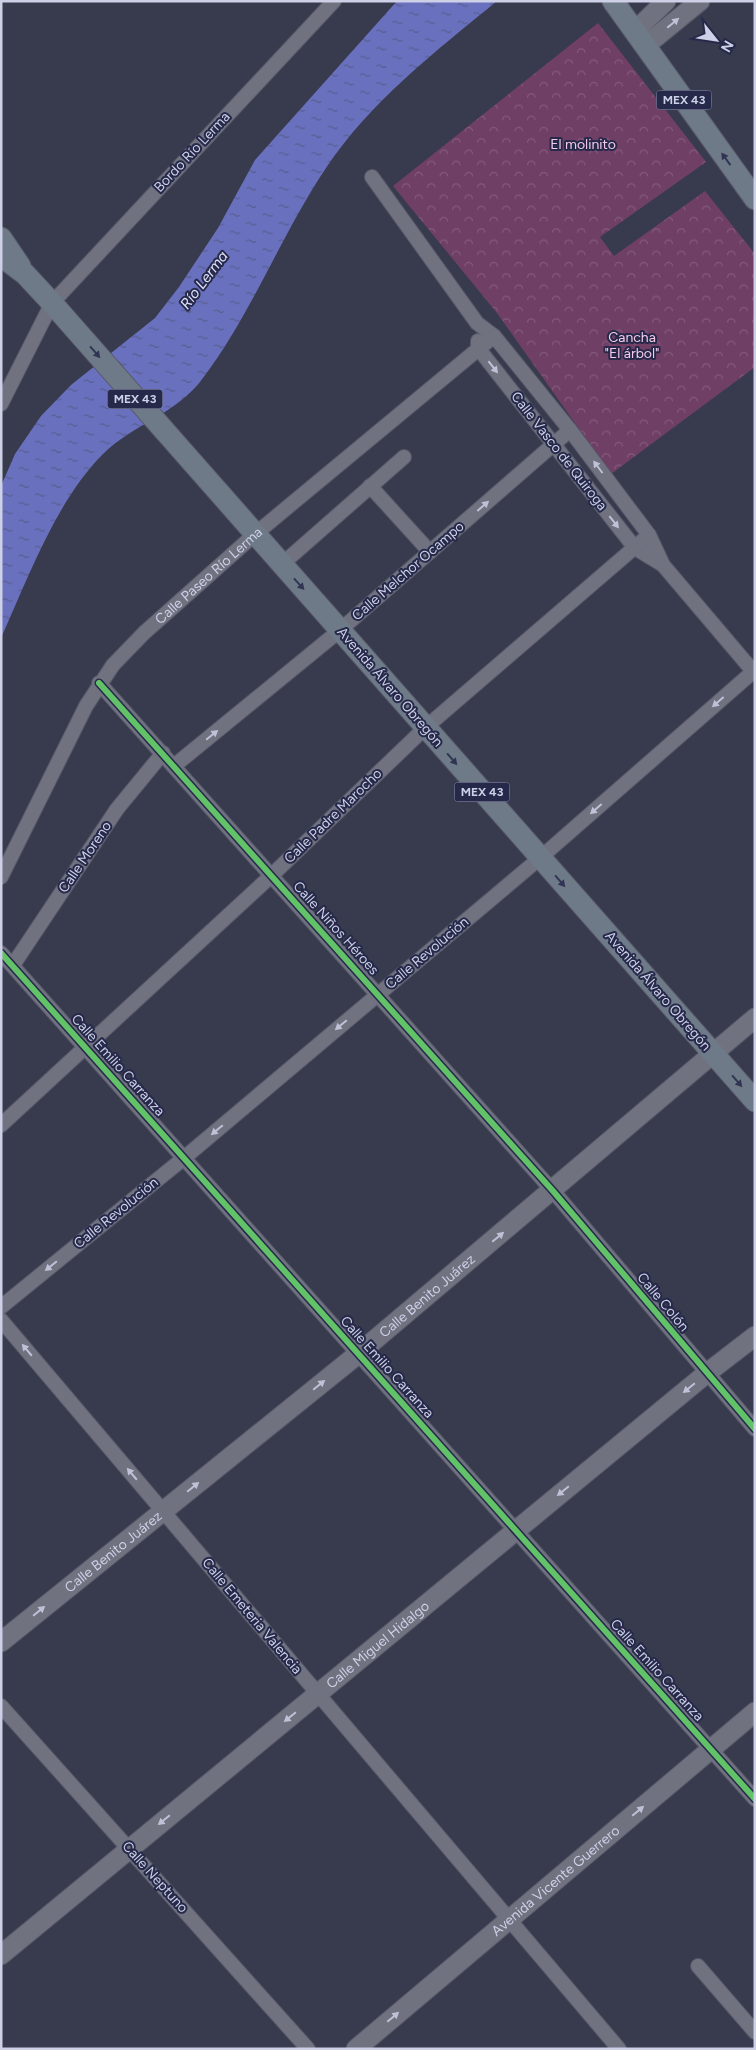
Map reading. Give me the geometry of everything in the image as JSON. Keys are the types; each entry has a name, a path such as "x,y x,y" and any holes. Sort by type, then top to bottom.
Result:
{"main road":[{"name":"MEX 43","path":"613,1 755,199"},
{"name":"Avenida Álvaro Obregón","path":"1,238 25,274 755,1101"},
{"name":"Avenida Álvaro Obregón","path":"1,256 25,274"}],"street":[{"name":"Bordo Río Lerma","path":"1,404 57,309 334,1"},
{"path":"640,38 666,1"},
{"path":"640,38 700,1"},
{"name":"Calle Vasco de Quiroga","path":"372,177 477,323 494,336 570,430 650,535 663,565 754,670"},
{"path":"477,323 478,348"},
{"name":"Calle Paseo Río Lerma","path":"1,877 100,683 128,648 254,535 494,336"},
{"name":"Calle Vasco de Quiroga","path":"478,348 634,548 663,565"},
{"name":"Calle Melchor Ocampo","path":"174,766 339,630 570,430"},
{"path":"281,565 404,457"},
{"path":"370,486 430,552"},
{"name":"Calle Padre Marocho","path":"1,1125 272,875 425,728 650,535"},
{"name":"Calle Revolución","path":"1,1307 184,1158 540,858 754,670"},
{"name":"Calle Niños Héroes","path":"100,683 553,1191"},
{"name":"Calle Moreno","path":"12,966 117,809 162,753"},
{"name":"Calle Emilio Carranza","path":"1,953 755,1799"},
{"name":"Calle Benito Juárez","path":"1,1642 358,1354 553,1191 755,1018"},
{"name":"Calle Colón","path":"553,1191 755,1429"},
{"name":"Calle Emeteria Valencia","path":"1,1320 619,2049"},
{"name":"Calle Miguel Hidalgo","path":"1,1954 707,1373 755,1336"},
{"name":"Calle Neptuno","path":"1,1706 308,2049"},
{"name":"Avenida Vicente Guerrero","path":"356,2049 755,1712"},
{"path":"698,1966 755,2032"}],"green space":[{"path":"598,23 706,162 600,237 614,256 705,191 755,254 755,367 611,474 497,313 393,186"}],"water":[{"name":"Río Lerma","path":"397,1 497,1 405,78 383,99 343,144 310,194 237,327 203,378 181,401 115,444 86,473 71,494 44,541 1,638 1,486 15,454 41,416 71,385 155,318 179,287 218,228 255,160"}],"cycle path":[{"path":"99,683 553,1191 755,1429"},
{"path":"1,953 755,1799"}],"park label":[{"name":"El molinito","path":"583,144"},
{"name":"Cancha \"El árbol\"","path":"632,346"}]}
